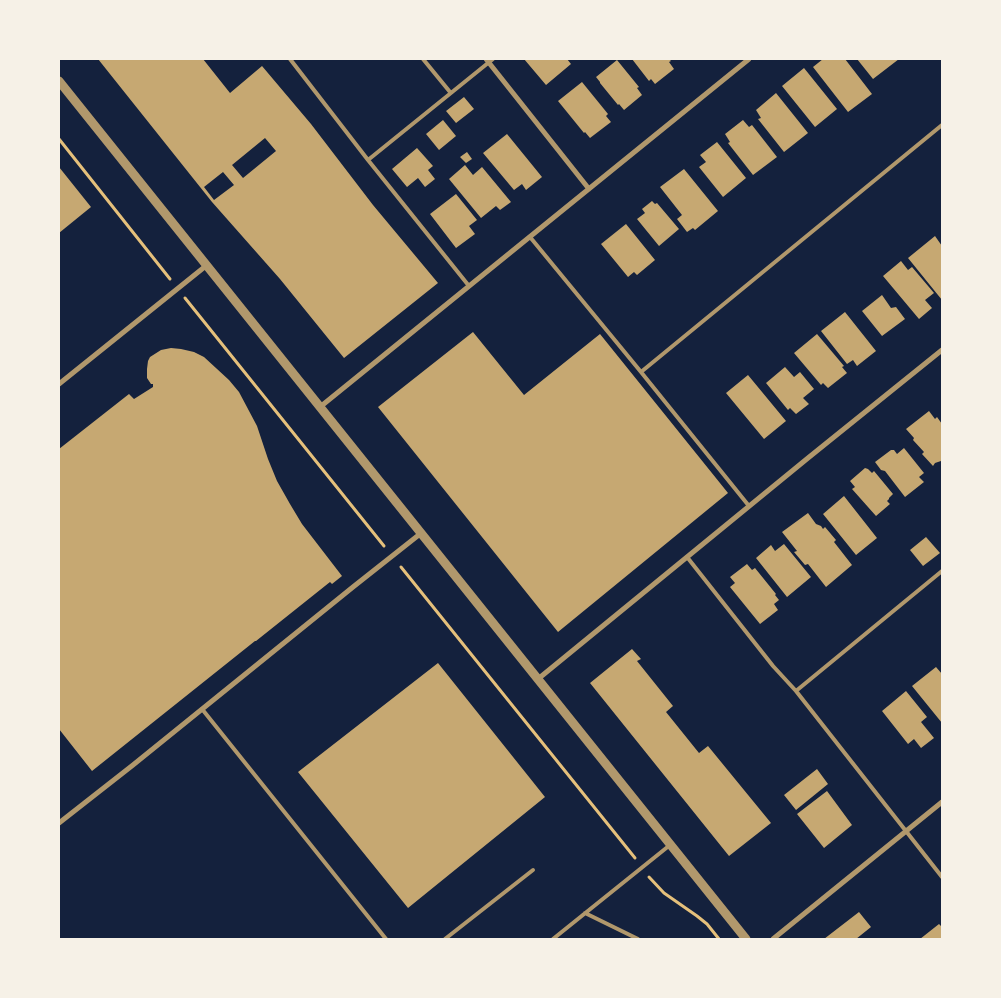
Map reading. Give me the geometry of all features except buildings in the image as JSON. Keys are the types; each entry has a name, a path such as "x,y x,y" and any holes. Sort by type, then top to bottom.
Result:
{"street":[{"path":"320,406 749,59"},
{"path":"489,60 588,189"},
{"path":"59,81 746,939"},
{"path":"59,384 207,265"},
{"path":"538,679 942,350"},
{"path":"59,823 420,534"},
{"path":"774,939 942,802"}],"lane":[{"path":"290,59 469,286"},
{"path":"423,59 450,92"},
{"path":"368,160 489,60"},
{"path":"641,372 942,125"},
{"path":"530,236 749,506"},
{"path":"687,558 772,666 796,691 942,878"},
{"path":"796,691 942,571"},
{"path":"202,709 386,939"},
{"path":"553,939 670,845"},
{"path":"445,939 532,870"},
{"path":"585,913 638,939"}]}
